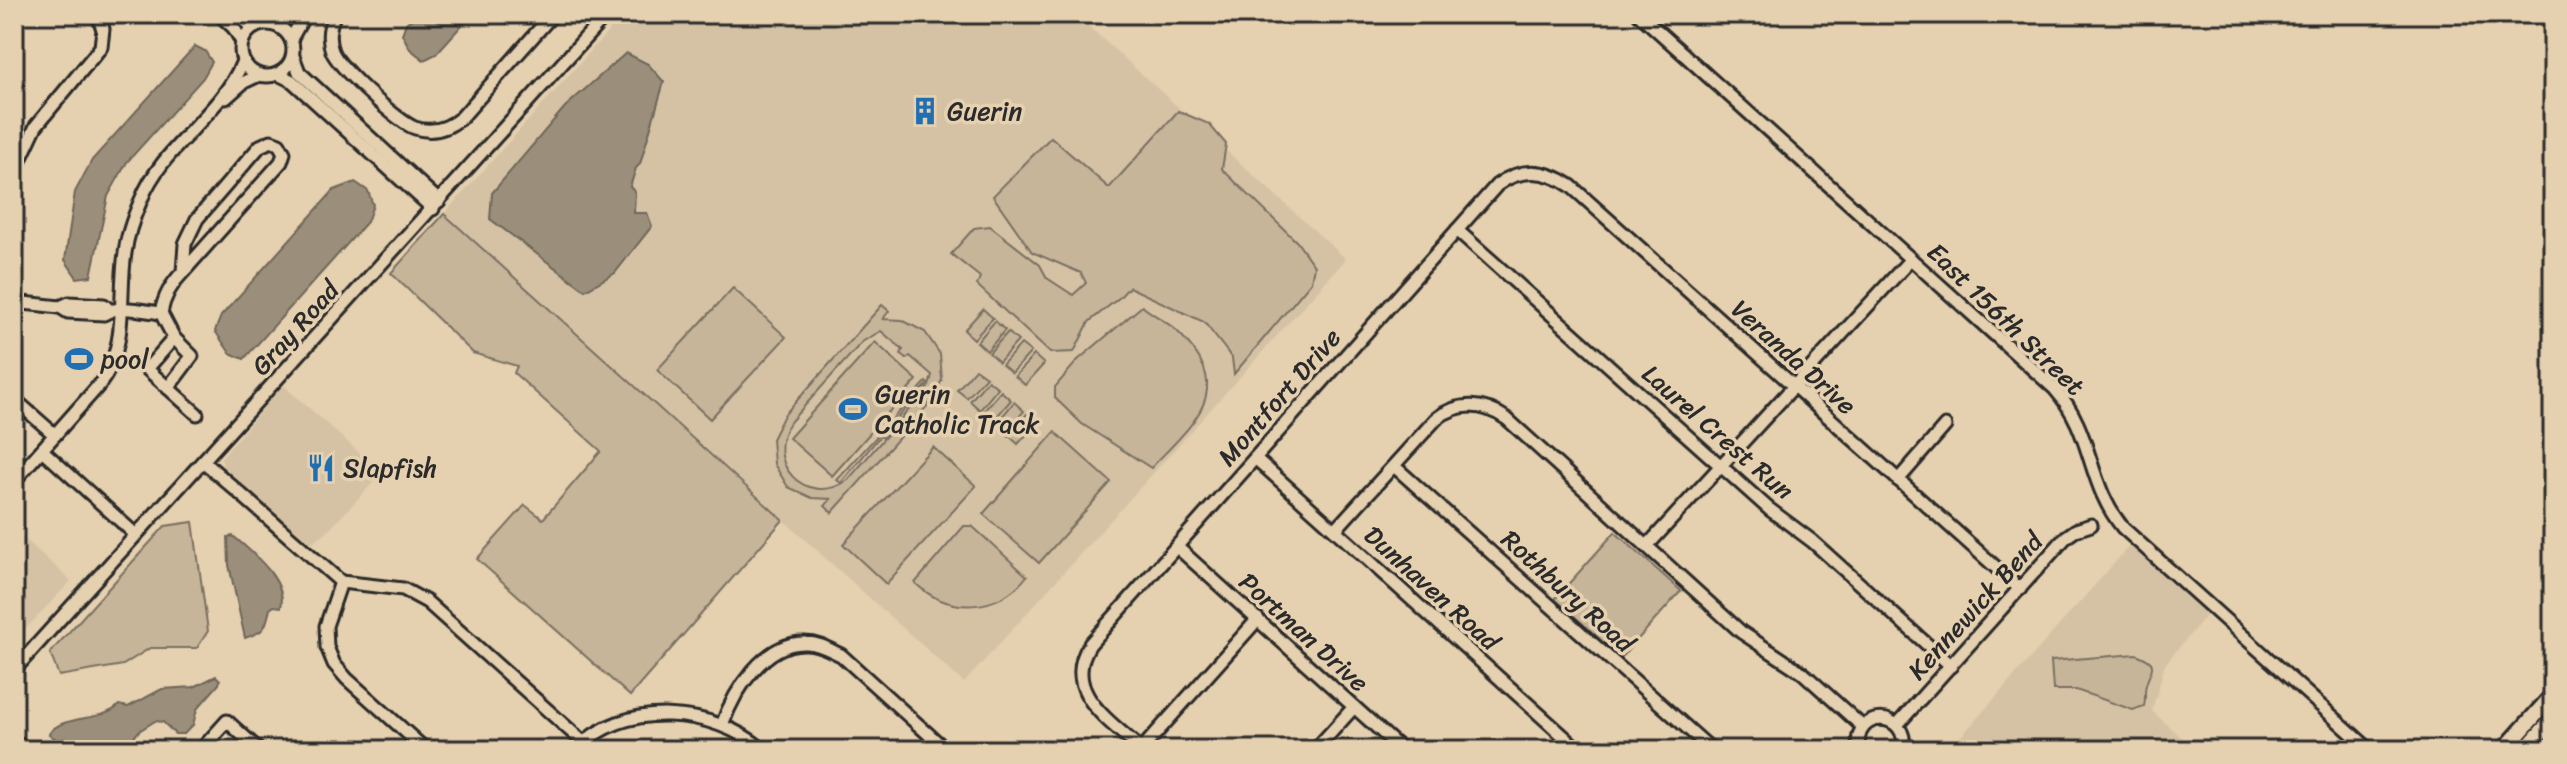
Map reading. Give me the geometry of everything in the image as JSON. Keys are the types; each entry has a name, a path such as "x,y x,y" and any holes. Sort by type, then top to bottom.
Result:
{"main road":[{"path":"2504,750 2553,695"},
{"path":"2525,750 2553,719"}],"street":[{"path":"14,173 36,126 101,47 103,29 97,14"},
{"path":"219,14 234,28 242,42 243,61 259,75"},
{"path":"235,14 254,27"},
{"path":"275,25 294,14"},
{"path":"291,39 305,14"},
{"path":"335,14 330,29 331,49 343,67 401,120 416,128 433,130 450,126 462,117 553,14"},
{"name":"Gray Road","path":"14,670 607,14"},
{"name":"East 156th Street","path":"1639,14 2061,397 2082,431 2107,506 2129,534 2370,750"},
{"path":"242,42 254,27 268,24 284,30 291,39 299,72 436,205"},
{"path":"278,74 288,67 293,56"},
{"path":"14,481 100,384 110,368 118,346 125,253 142,196 168,158 212,108 243,61"},
{"path":"212,108 244,82 259,75 278,74 292,81 436,205"},
{"path":"168,388 192,356 174,338 161,313 170,287 281,162 284,153 279,144 271,141 260,146 203,210 187,237 183,272"},
{"name":"Montfort Drive","path":"1142,750 1081,688 1079,673 1082,656 1090,644 1497,185 1517,174 1532,171"},
{"name":"Veranda Drive","path":"1532,171 1548,173 1571,186 2020,589"},
{"name":"Laurel Crest Run","path":"1457,230 1769,509 1812,541 1951,666"},
{"path":"1647,546 1911,259"},
{"path":"14,302 60,307 69,303 104,305 109,310 161,313"},
{"path":"174,338 147,369 197,414"},
{"path":"14,399 55,435"},
{"path":"1335,530 1443,413 1458,407 1475,406 1497,413 1741,632 1803,673 1863,727"},
{"path":"1898,480 1945,426"},
{"path":"42,450 136,535"},
{"name":"Dunhaven Road","path":"1255,458 1579,750"},
{"path":"203,461 341,582 403,589 427,602 579,746 598,730 621,722 655,716 688,716 742,734 763,750"},
{"name":"Rothbury Road","path":"1394,466 1712,750"},
{"name":"Kennewick Bend","path":"1897,725 2066,537 2091,525"},
{"name":"Portman Drive","path":"1177,547 1402,750"},
{"path":"341,582 326,626 327,647 334,664 422,749"},
{"path":"1142,750 1258,619"},
{"path":"722,725 729,704 739,689 768,657 786,647 805,643 824,646 841,655 946,750"},
{"path":"1315,750 1354,707"},
{"path":"1859,750 1857,741 1863,727 1880,719 1897,725 1904,739 1903,750"},
{"path":"201,750 227,721 259,750"},
{"path":"14,740 26,750"}],"shaded area":[{"path":"419,14 472,14 436,54 424,60 410,49 402,34 406,23"},
{"path":"624,14 1075,14 1346,259 964,683 444,214"},
{"path":"195,46 205,51 212,62 203,78 127,162 108,196 91,276 77,278 65,260 75,192 92,160"},
{"path":"626,53 648,64 664,82 640,164 630,187 635,192 634,213 647,213 652,226 615,273 585,290 490,219 492,193 565,107"},
{"path":"1178,111 1209,124 1226,144 1222,169 1297,242 1314,266 1311,282 1234,374 1232,358 1204,322 1129,287 1089,322 1074,352 1050,353 977,285 980,277 951,254 974,228 990,226 1040,265 1047,278 1073,295 1086,283 1081,273 1032,252 993,196 1051,137 1109,188"},
{"path":"355,182 368,191 373,205 367,222 244,359 230,353 215,331 221,316 334,190"},
{"path":"444,214 783,520 630,696 477,559 525,505 543,519 601,451 514,373 517,366 473,353 391,273"},
{"path":"733,288 786,337 710,419 657,370"},
{"path":"882,305 889,311 883,319 902,320 925,332 940,354 942,380 930,403 832,513 825,506 831,499 812,498 788,487 774,464 772,439 784,415","holes":["881,331 903,350 901,354 906,359 910,356 932,375 929,386 848,480 817,489 804,485 792,476 781,451 783,436 791,421 862,342"]},
{"path":"1142,306 1177,331 1195,352 1205,371 1207,388 1195,420 1151,468 1082,424 1055,398 1055,387 1078,360"},
{"path":"983,309 993,318 974,339 964,330"},
{"path":"995,321 1005,330 987,351 977,342"},
{"path":"1008,332 1018,341 999,362 989,353"},
{"name":"Guerin Catholic Track","path":"875,342 917,380 832,476 789,438"},
{"path":"1021,344 1031,352 1012,373 1002,365"},
{"path":"1034,355 1044,364 1025,385 1015,376"},
{"path":"975,369 986,377 967,398 957,390"},
{"path":"988,380 998,388 980,410 970,401"},
{"path":"926,382 928,384 889,427 883,438 880,436 841,483 837,480"},
{"path":"283,385 382,473 328,531 309,544 224,470 221,458"},
{"path":"1001,391 1011,400 993,421 983,412"},
{"path":"1014,402 1024,411 1006,432 996,424"},
{"path":"1027,414 1037,423 1018,444 1008,435"},
{"path":"1055,432 1111,482 1039,563 983,514"},
{"path":"933,447 976,486 886,584 843,544"},
{"path":"193,522 208,631 197,648 150,648 123,665 59,676 50,653 165,526"},
{"path":"964,526 972,526 1027,576 1002,597 988,603 958,605 943,601 915,583"},
{"path":"14,529 71,581 14,641"},
{"path":"1615,532 1681,591 1621,658 1555,599"},
{"path":"233,536 267,568 282,597 281,607 270,609 264,628 245,638 229,565 228,537"},
{"path":"2132,543 2209,612 2165,664 2152,711 2196,750 1949,750"},
{"path":"2136,654 2152,664 2145,687 2144,706 2133,710 2076,690 2053,690 2051,661"},
{"path":"216,676 219,684 197,709 193,725 184,734 175,734 163,722 155,721 139,731 123,750 74,746 49,734 63,723 104,714 119,705 128,707 162,689 194,687"}],"place":[{"name":"Guerin","path":"925,111"},
{"name":"pool","path":"79,359"},
{"name":"Guerin Catholic Track","path":"853,409"},
{"name":"Slapfish","path":"321,468"}]}
